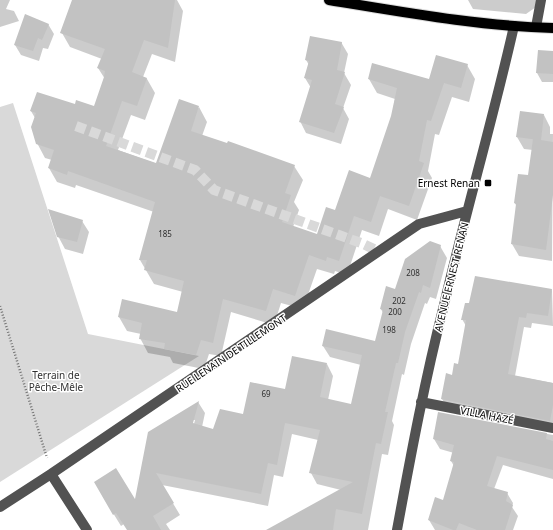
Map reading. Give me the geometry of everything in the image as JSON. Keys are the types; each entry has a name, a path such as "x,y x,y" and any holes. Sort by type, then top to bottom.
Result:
{"main road":[{"path":"329,0 413,14 514,26 553,28"}],"street":[{"path":"536,27 541,0"},
{"name":"AVENUE ERNEST RENAN","path":"396,530 420,402 467,211 481,165 514,26"},
{"name":"RUE LENAIN DE TILLEMONT","path":"0,507 419,224 467,211"},
{"name":"VILLA HAZÉ","path":"420,402 553,428"},
{"path":"51,474 87,530"}],"path":[{"path":"0,306 51,474"}],"green space":[{"name":"Terrain de Pêche-Mêle","path":"13,103 88,334 199,356 0,482 0,107"}],"building":[{"path":"72,0 175,0 168,48 144,40 132,72 147,78 137,106 122,101 106,146 156,163 179,99 199,106 191,131 227,143 228,141 295,165 285,193 291,195 282,222 317,234 326,207 335,210 349,170 370,178 391,116 397,88 368,79 372,63 429,79 436,55 468,64 461,88 444,83 431,121 427,120 419,161 424,163 409,206 380,196 371,222 354,216 339,261 327,257 326,261 309,255 295,296 273,289 266,311 223,299 213,343 201,340 196,355 164,349 165,343 139,339 142,323 118,317 122,299 177,312 184,281 144,270 147,260 139,260 155,202 68,171 67,175 48,168 54,150 36,144 31,127 36,113 30,111 37,92 75,104 76,100 94,106 104,77 105,71 97,68 105,49 60,33"},
{"path":"25,14 49,24 42,40 38,38 33,51 14,45"},
{"path":"310,36 342,42 337,70 345,72 335,104 344,107 334,133 299,122 312,80 304,78 309,61 305,60"},
{"path":"538,50 553,51 553,74 536,73"},
{"path":"520,111 544,114 541,140 553,142 553,195 546,250 511,244 518,174 528,175 533,139 516,137"},
{"path":"48,209 83,220 77,242 57,237"},
{"path":"430,241 441,245 430,288 423,285 421,293 419,292 405,332 398,363 396,363 385,412 388,412 381,444 376,443 362,514 336,509 333,530 266,530 353,482 309,473 320,430 285,423 277,465 268,463 261,494 156,473 174,503 153,516 161,530 127,530 116,513 113,515 94,482 116,468 135,499 148,432 199,401 193,423 213,429 220,409 243,414 250,382 285,389 292,356 327,363 320,397 351,404 362,355 322,346 326,329 375,341 383,310 380,309 386,286 395,289 405,259"},
{"path":"475,276 552,289 548,316 527,313 526,318 519,317 508,374 553,383 553,405 550,421 441,399 446,373 452,375 454,363 458,364 466,320 461,320 465,303 469,303"},
{"path":"438,412 547,433 546,439 553,441 553,470 497,456 487,486 508,492 506,501 513,505 505,530 477,530 459,523 456,530 453,530 428,520 435,497 443,500 454,462 450,461 454,445 433,439"}],"tunnel":[{"path":"76,126 195,170 214,190 361,243 380,252"}],"place":[{"name":"Ernest Renan","path":"488,183"}]}
